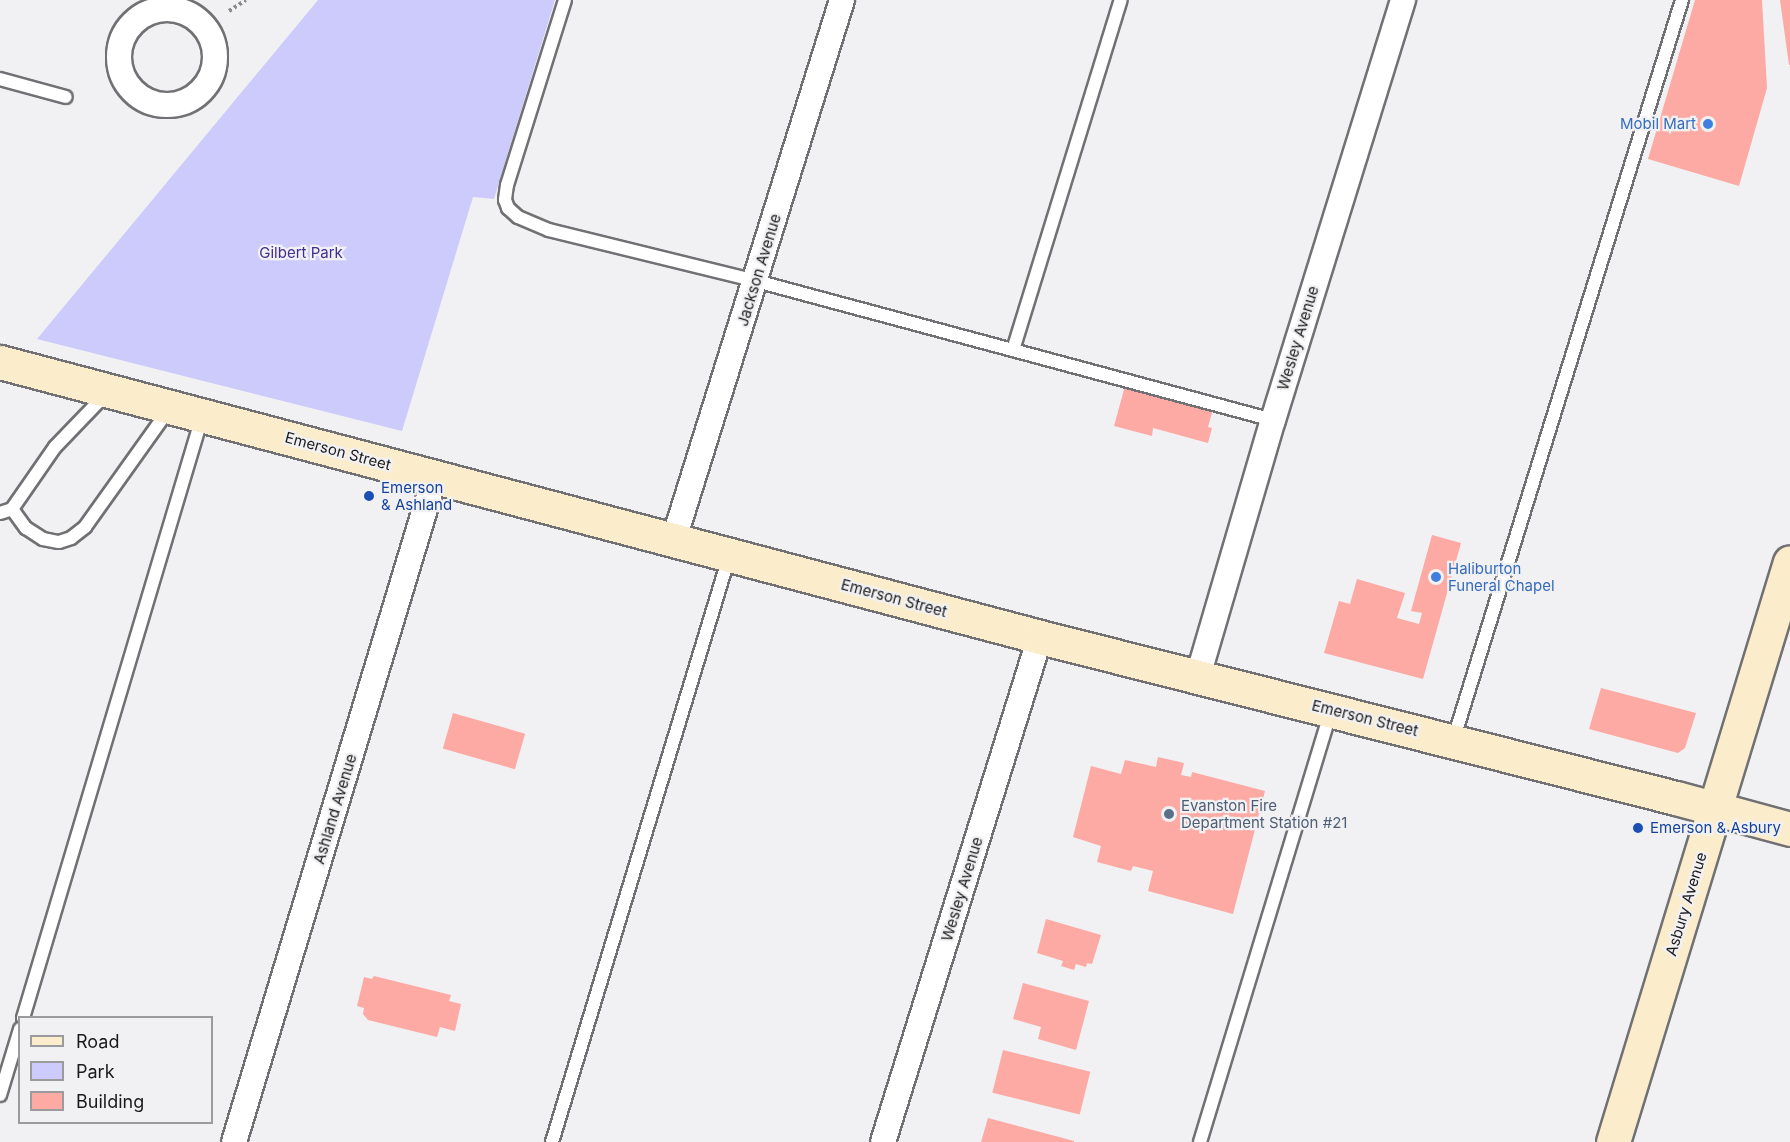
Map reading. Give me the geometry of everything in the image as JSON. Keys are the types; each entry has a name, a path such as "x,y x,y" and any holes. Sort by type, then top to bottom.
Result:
{"main road":[{"name":"Emerson Street","path":"0,362 1040,636 1790,829"},
{"name":"Asbury Avenue","path":"1613,1142 1790,562"}],"street":[{"name":"Jackson Avenue","path":"674,539 842,0"},
{"name":"Wesley Avenue","path":"1198,676 1273,420 1402,0"},
{"path":"152,5 190,15 207,29 214,43 216,58 210,79 195,96 182,103 167,105 152,103 138,96 121,71 119,56 122,41 129,28 152,5"},
{"name":"Ashland Avenue","path":"234,1142 435,476"},
{"name":"Wesley Avenue","path":"883,1142 1040,636"}],"lane":[{"path":"565,0 507,185 505,200 508,208 518,217 549,230 756,281 1273,420"},
{"path":"1013,351 1121,0"},
{"path":"1453,741 1682,0"},
{"path":"0,79 66,97"},
{"path":"108,391 55,447 6,511 43,539 59,542 71,538 85,527 170,407"},
{"path":"23,1016 203,415"},
{"path":"552,1142 730,554"},
{"path":"1200,1142 1331,710"},
{"path":"0,1095 18,1036"}],"path":[{"path":"229,11 246,0"}],"green space":[{"name":"Gilbert Park","path":"318,0 555,0 494,199 473,197 402,431 37,339"}],"building":[{"name":"Mobil Mart","path":"1695,0 1762,0 1767,88 1739,186 1648,159"},
{"path":"1780,0 1790,0 1790,65 1789,65"},
{"path":"1125,386 1213,409 1208,427 1212,428 1208,443 1153,428 1152,436 1114,426"},
{"path":"1432,535 1461,543 1423,679 1324,653 1339,601 1350,604 1357,579 1405,593 1397,618 1419,624 1422,613 1411,611"},
{"path":"1601,688 1696,713 1685,748 1678,753 1589,729"},
{"path":"453,713 525,734 515,769 443,749"},
{"name":"Evanston Fire Department Station #21","path":"1158,757 1184,763 1181,775 1191,777 1192,772 1265,791 1233,914 1148,891 1153,871 1133,866 1131,871 1097,862 1101,846 1073,837 1091,766 1121,774 1125,760 1156,767"},
{"path":"1046,919 1101,935 1092,964 1087,963 1086,967 1076,964 1074,970 1061,966 1063,961 1037,953"},
{"path":"374,976 451,995 449,1001 461,1004 455,1031 440,1027 437,1037 368,1020 363,1014 364,1008 357,1006 364,977 372,979"},
{"path":"1023,983 1089,1001 1076,1050 1038,1039 1041,1027 1013,1019"},
{"path":"1003,1050 1090,1072 1080,1114 992,1093"},
{"path":"988,1118 1074,1141 1074,1142 981,1142"}],"place":[{"name":"Mobil Mart","path":"1708,124"},
{"name":"Emerson & Ashland","path":"369,496"},
{"name":"Haliburton Funeral Chapel","path":"1436,577"},
{"name":"Evanston Fire Department Station #21","path":"1169,814"},
{"name":"Emerson & Asbury","path":"1638,828"}]}
